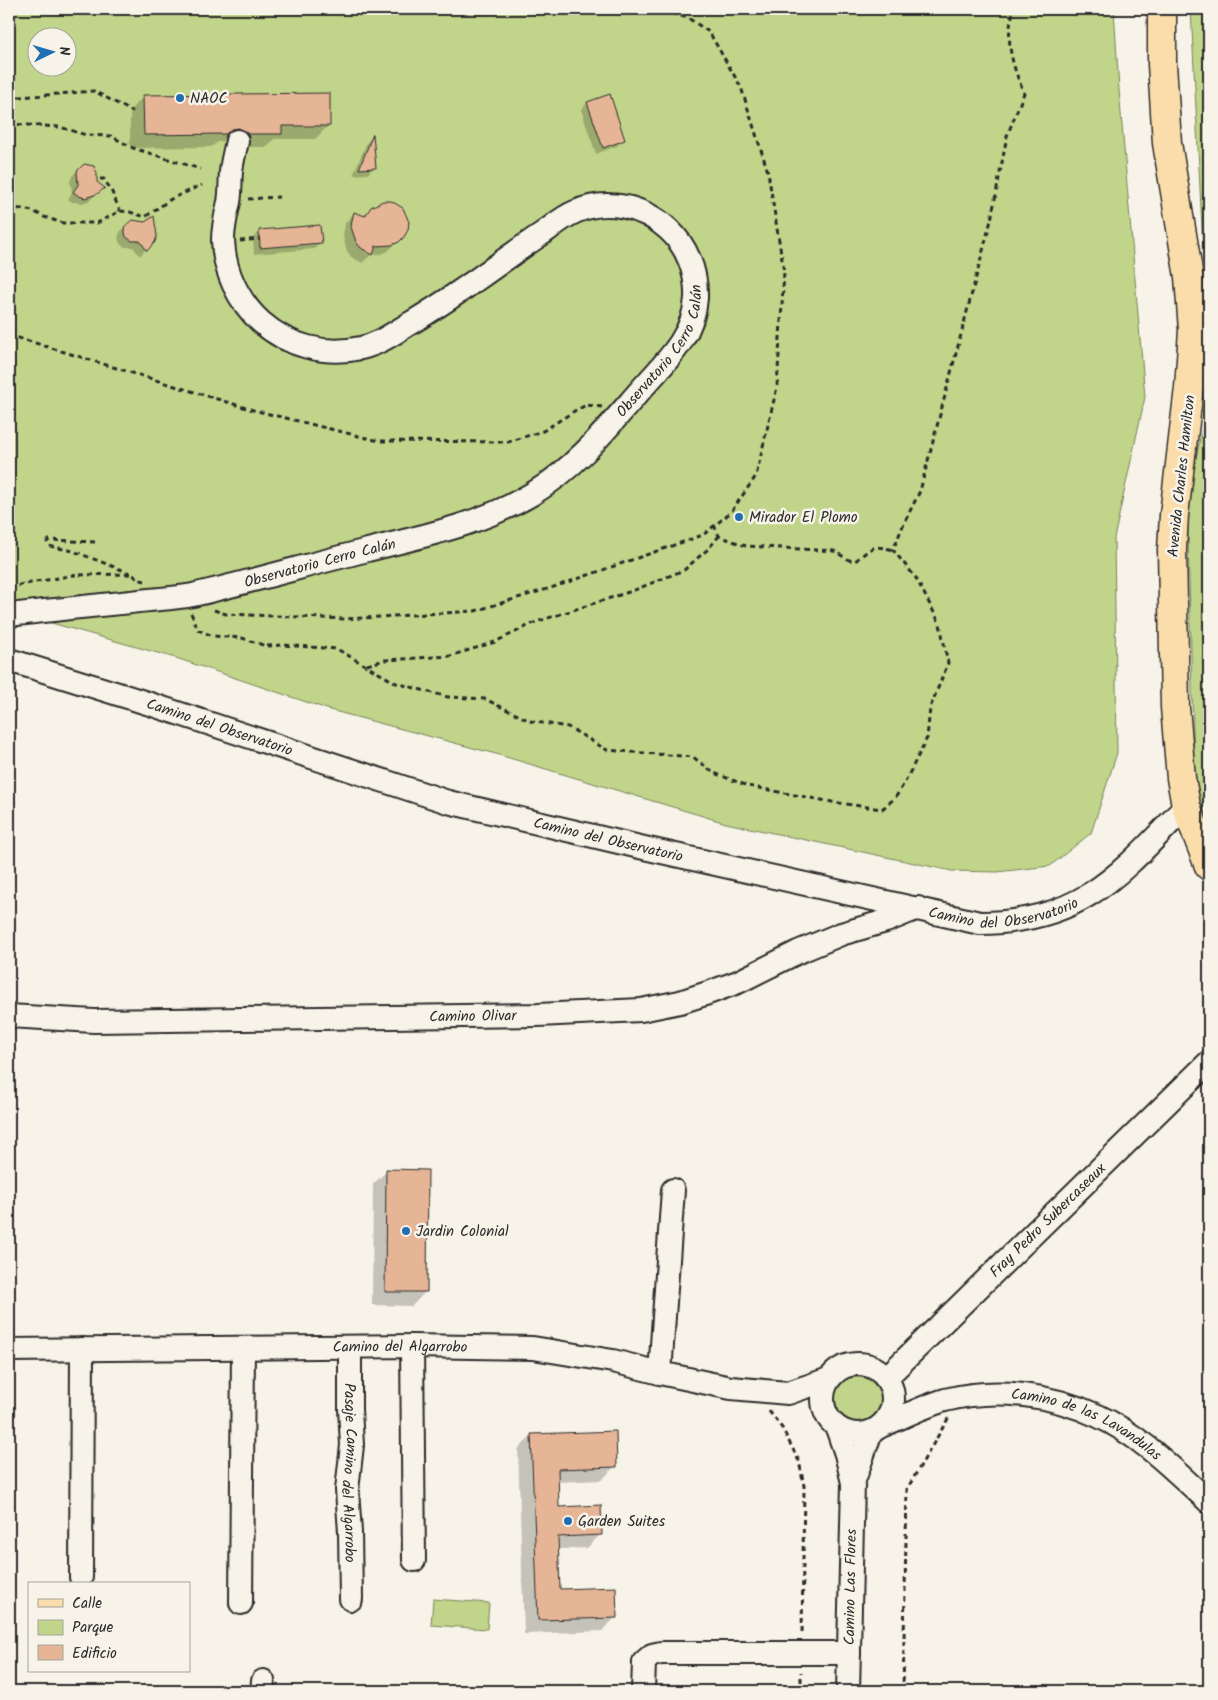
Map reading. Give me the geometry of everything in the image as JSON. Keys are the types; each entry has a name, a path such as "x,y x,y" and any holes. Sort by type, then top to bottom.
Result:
{"main road":[{"name":"Avenida Charles Hamilton","path":"1143,9 1148,57 1156,103 1167,143"},
{"name":"Avenida Charles Hamilton","path":"1162,9 1162,64 1167,143 1189,277 1192,330 1190,388 1174,516 1172,550 1176,717 1181,778 1186,806 1209,866"}],"street":[{"name":"Observatorio Cerro Calán","path":"9,615 189,596 443,530 491,515 534,493 572,465 605,432 678,349 685,337 695,311 696,283 688,257 673,234 652,216 612,205 599,205 572,212 506,257 440,306 378,342 354,349 329,351 312,349 281,337 267,328 244,304 229,274 225,258 224,228 230,200 231,168 237,141"},
{"name":"Camino del Observatorio","path":"9,660 150,704 448,802 980,923 1021,920 1060,910 1085,898 1114,879 1186,806"},
{"name":"Camino Olivar","path":"9,1016 94,1021 538,1015 641,1010 680,1002 738,982 815,945 918,908"},
{"name":"Fray Pedro Subercaseaux","path":"890,1385 1209,1062"},
{"path":"660,1373 673,1190"},
{"path":"412,1346 414,1560"},
{"name":"Camino del Algarrobo","path":"9,1350 412,1346 533,1348 613,1361 731,1388 788,1393 829,1379"},
{"name":"Pasaje Camino del Algarrobo","path":"350,1348 352,1445 347,1490 351,1598"},
{"path":"241,1603 244,1349"},
{"path":"81,1576 82,1350"},
{"path":"868,1365 878,1370 890,1385 892,1411 888,1419 876,1429 859,1435 848,1433 832,1422 823,1408 824,1388 836,1371 846,1366 868,1365"},
{"name":"Camino de las Lavandulas","path":"890,1385 913,1397 949,1400"},
{"name":"Camino del Algarrobo","path":"788,1393 832,1422"},
{"name":"Camino de las Lavandulas","path":"876,1429 949,1400 977,1394 1015,1394 1039,1397 1098,1416 1126,1432 1147,1447 1209,1502"},
{"name":"Camino Las Flores","path":"832,1422 846,1454 853,1483 848,1691"},
{"name":"Camino Las Flores","path":"853,1483 876,1429"},
{"path":"643,1691 644,1662 652,1655 661,1653 849,1653"}],"path":[{"path":"189,596 202,606 226,614 346,619 475,611 557,586 702,535 731,512 756,476 777,387 784,272 768,172 741,87 709,32 688,18 656,9"},
{"path":"894,550 904,523 920,491 992,220 1007,136 1024,93 1014,70 1010,47 1010,23 1014,9"},
{"path":"9,98 94,91 133,112"},
{"path":"9,124 60,127 86,134 111,136 133,148 200,169"},
{"path":"100,179 104,179 112,190 120,211"},
{"path":"9,207 33,211 63,223 97,223 120,211 145,217 170,199 202,185"},
{"path":"230,200 278,197"},
{"path":"9,335 252,410 379,441 508,442 543,431 587,405 607,408 620,414"},
{"path":"189,596 190,612 198,630 213,636 242,638 266,646 283,645 337,649 396,683 448,697 485,699 530,721 568,727 607,750 693,757 714,773 748,786 832,802 882,809 895,798 927,738 930,708 948,663 940,624 916,578 894,550 879,546 874,547 855,561 849,560 834,551 746,546 719,536 714,525"},
{"path":"366,665 385,660 450,656 495,642 536,622 632,591 684,570 708,549 719,536"},
{"path":"95,542 49,540 47,542 49,546 73,550 133,574 137,579 146,582"},
{"path":"9,587 74,575 133,574"},
{"path":"754,1390 786,1436 799,1461 804,1486 801,1691"},
{"path":"903,1691 907,1488 955,1407 949,1400"}],"green space":[{"path":"9,9 1114,9 1145,397 1114,538 1117,753 1091,833 1050,866 997,872 952,871 726,823 496,754 330,710 179,659 9,611"},
{"path":"1191,9 1209,9 1209,834 1195,804 1187,501 1208,400 1207,328"},
{"path":"857,1377 866,1379 874,1384 879,1392 881,1401 879,1410 874,1418 866,1423 857,1425 848,1423 840,1418 835,1410 833,1401 835,1392 840,1384 848,1379"},
{"path":"433,1599 489,1603 487,1629 431,1625"}],"building":[{"path":"330,93 330,126 282,126 282,134 248,134 239,128 232,129 226,134 144,135 143,95"},
{"path":"610,94 625,140 603,148 587,102"},
{"path":"373,134 376,168 359,169"},
{"path":"84,164 94,166 97,173 97,182 105,188 97,194 85,198 73,192 78,185 77,171"},
{"path":"383,201 391,201 403,208 409,222 408,230 399,242 392,245 376,246 373,255 361,248 356,242 351,227 352,220 354,212 365,216 371,207"},
{"path":"154,216 157,236 155,242 147,251 140,241 132,241 126,237 124,227 132,220 145,222"},
{"path":"320,225 322,243 260,248 259,230"},
{"name":"Jardin Colonial","path":"386,1169 428,1170 427,1292 385,1292"},
{"name":"Garden Suites","path":"616,1431 617,1467 558,1469 559,1507 601,1505 602,1535 558,1537 560,1589 616,1587 617,1618 538,1620 531,1434"}],"place":[{"name":"NAOC","path":"180,98"},
{"name":"Mirador El Plomo","path":"739,517"},
{"name":"Jardin Colonial","path":"406,1231"},
{"name":"Garden Suites","path":"568,1521"}]}
